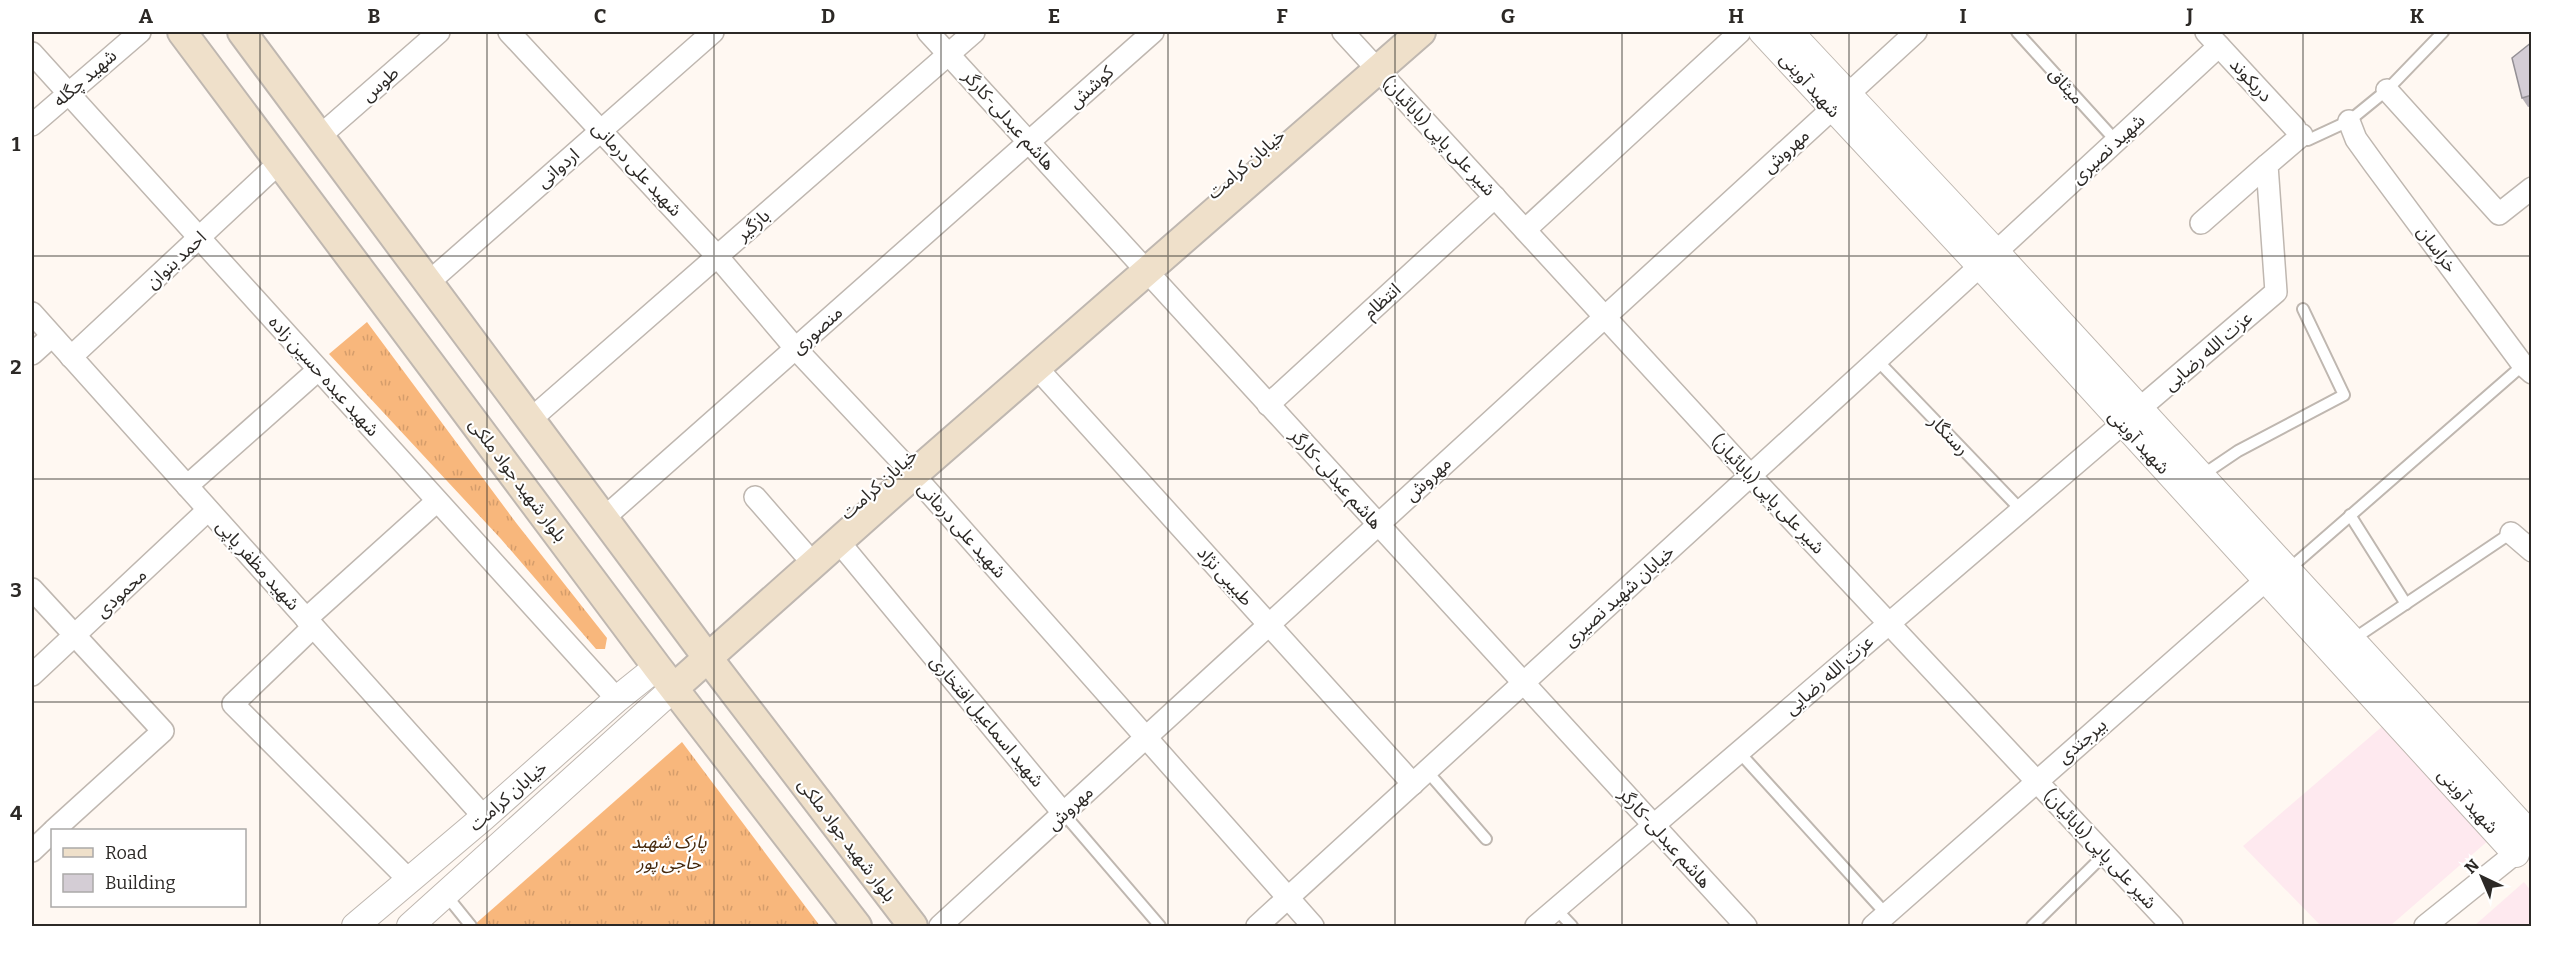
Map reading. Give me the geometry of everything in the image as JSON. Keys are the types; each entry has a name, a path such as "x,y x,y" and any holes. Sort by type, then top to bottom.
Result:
{"main road":[{"name":"بلوار شهید جواد ملکی","path":"182,32 666,678 857,927"},
{"name":"بلوار شهید جواد ملکی","path":"242,32 605,517 703,652 914,927"},
{"name":"خیابان کرامت","path":"1372,63 1397,32"},
{"name":"خیابان کرامت","path":"666,678 703,652 839,542 908,469 1372,63 1422,32"},
{"name":"خیابان کرامت","path":"703,652 803,552 1037,368 1142,266"}],"street":[{"name":"شهید چگله","path":"32,125 140,32"},
{"name":"طوس","path":"320,136 439,32"},
{"name":"شهید علی درمانی","path":"509,32 717,256 796,349 908,469 1313,927"},
{"name":"اردوانی","path":"429,282 713,32"},
{"name":"هاشم عبدلی-کارگر","path":"928,32 1746,927"},
{"name":"بازگیر","path":"531,418 974,32"},
{"name":"کوشش","path":"1029,142 1153,32"},
{"name":"شیر علی پاپی (بابائیان)","path":"1343,32 1750,476 2105,854 2165,924"},
{"path":"1525,230 1740,32"},
{"name":"شهید آوینی","path":"1762,32 1840,101 2526,843"},
{"name":"شهید آوینی","path":"1790,32 1840,101"},
{"name":"مهروش","path":"940,927 1916,32"},
{"name":"شهید نصیری","path":"1988,259 2116,141 2212,39"},
{"name":"دریکوند","path":"2212,39 2299,131"},
{"name":"شهید عبده حسین زاده","path":"32,53 617,699"},
{"path":"2387,90 2499,214 2532,188"},
{"name":"خراسان","path":"2349,122 2356,139 2527,369"},
{"path":"2201,223 2267,165 2299,131"},
{"name":"منصوری","path":"605,517 1029,142"},
{"name":"احمد بنوان","path":"71,357 280,162"},
{"name":"عزت الله رضایی","path":"1536,927 2276,292 2267,165"},
{"name":"انتظام","path":"1268,405 1495,197"},
{"name":"خیابان شهید نصیری","path":"1257,927 1988,259"},
{"name":"شهید مظفر پاپی","path":"32,313 484,817"},
{"path":"32,354 52,336"},
{"name":"طبیبی نژاد","path":"1037,368 1269,625 1420,778"},
{"path":"186,486 318,370"},
{"name":"شهید آوینی","path":"2131,417 2201,476 2276,575 2352,640 2526,843"},
{"path":"755,497 803,552"},
{"path":"409,880 233,704 309,623 437,501"},
{"name":"محمودی","path":"32,675 208,510"},
{"path":"2511,533 2532,551"},
{"name":"شهید اسماعیل افتخاری","path":"839,542 1064,814"},
{"name":"بیرجندی","path":"1880,921 2036,781 2276,575"},
{"path":"32,589 163,732 55,829"},
{"name":"خیابان کرامت","path":"355,927 617,699 666,678"},
{"name":"خیابان کرامت","path":"410,927 446,896 666,678"},
{"path":"32,851 51,833"},
{"path":"2425,927 2526,843"}],"lane":[{"name":"میثاق","path":"2017,32 2116,141"},
{"path":"2299,131 2308,140 2349,122 2387,90 2443,32"},
{"path":"2201,476 2238,452 2344,395 2303,309"},
{"name":"رستگار","path":"1877,360 2021,510"},
{"path":"2276,575 2527,369"},
{"path":"2350,515 2406,604"},
{"path":"2352,640 2511,533"},
{"path":"1739,752 1880,921"},
{"path":"1420,778 1486,838"},
{"name":"شهید اسماعیل افتخاری","path":"1064,814 1160,927"},
{"path":"2032,927 2105,854"},
{"path":"446,896 471,927"},
{"path":"1556,909 1572,927"}],"shaded area":[{"path":"2392,718 2497,833 2390,926 2321,926 2243,846"},
{"path":"2524,882 2531,891 2531,926 2474,926"}],"green space":[{"path":"367,322 517,524 607,638 605,649 596,649 501,539 329,354"},
{"name":"پارک شهید حاجی پور","path":"682,742 820,926 473,926"}],"building":[{"path":"2532,42 2532,95 2522,98 2512,58"}]}
